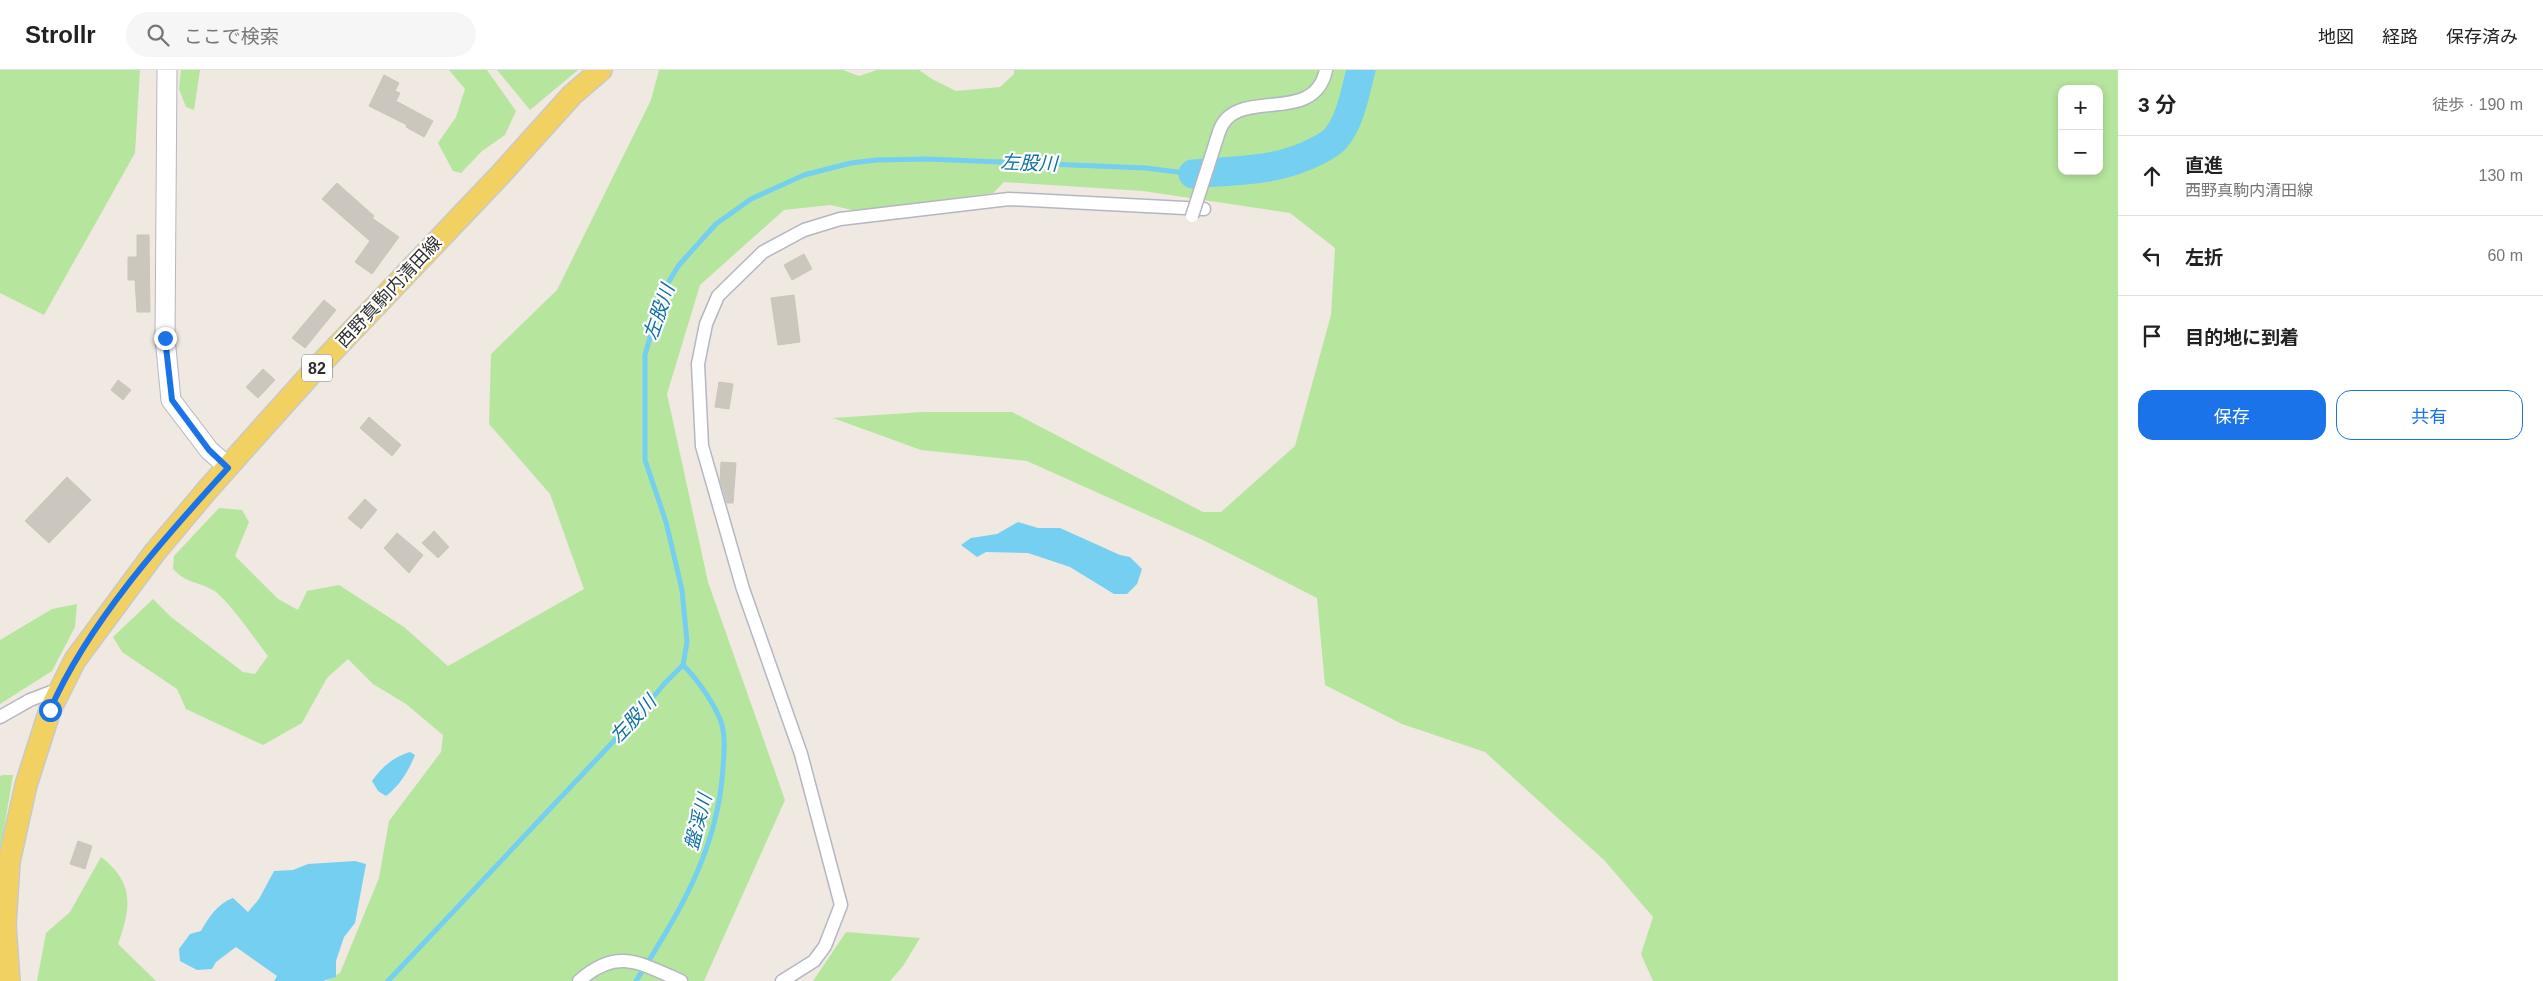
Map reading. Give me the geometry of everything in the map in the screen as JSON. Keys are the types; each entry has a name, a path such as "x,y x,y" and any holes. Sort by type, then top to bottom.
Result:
{"main road":[{"name":"西野真駒内清田線","path":"9,981 5,925 9,862 26,784 59,689 90,637 184,516 310,376 501,174 572,95 601,70"}],"street":[{"path":"167,70 165,338 172,400 209,450 228,468"},
{"path":"1192,216 1220,127 1238,109 1300,102 1323,82 1326,70"},
{"path":"782,981 814,961 825,946 841,905 801,754 743,589 702,446 698,364 706,324 718,296 763,252 804,230 840,219 1009,199 1204,210"},
{"path":"0,717 30,700 59,689"},
{"path":"579,981 593,969 612,961 628,961 681,981"}],"green space":[{"path":"0,70 140,70 135,153 44,315 0,293"},
{"path":"181,70 200,70 194,110 186,107 179,89"},
{"path":"449,70 487,70 516,111 505,135 482,151 461,173 453,171 438,143 456,117 465,89"},
{"path":"497,70 578,70 530,110"},
{"path":"659,70 843,70 859,76 877,70 919,70 956,91 1000,87 1014,74 1014,70 2118,70 2118,981 1653,981 1641,954 1653,917 1604,860 1485,752 1402,724 1325,685 1317,598 1203,540 1027,461 921,450 833,418 923,412 1012,412 1203,512 1221,512 1295,446 1331,315 1335,248 1290,213 1143,191 1004,182 993,193 857,211 830,205 784,210 700,285 667,394 708,582 785,800 704,981 326,981 340,973 379,878 389,821 441,752 443,735 406,704 373,684 348,659 327,678 302,723 263,745 186,709 177,689 122,652 113,637 153,599 171,617 243,672 255,674 268,656 242,621 213,590 188,580 173,569 174,556 219,508 242,510 249,522 235,556 278,599 298,610 307,591 339,585 404,627 448,666 584,589 550,494 489,424 491,354 557,290 651,100"},
{"path":"77,604 75,627 52,671 0,704 0,640 52,609"},
{"path":"13,775 0,853 0,776"},
{"path":"101,857 120,876 125,886 127,897 126,919 118,944 156,981 37,981 46,933 70,912"},
{"path":"846,932 920,938 903,966 890,981 813,981"}],"water":[{"path":"1018,522 1038,528 1060,528 1120,555 1130,557 1142,569 1137,584 1127,594 1114,594 1070,567 1028,553 986,552 977,557 961,545 971,538 997,534"},
{"path":"410,752 415,755 399,783 386,796 378,791 372,781 376,776 393,760"},
{"path":"355,861 366,864 355,923 344,937 336,961 336,977 323,981 274,981 277,976 236,947 216,962 212,969 197,970 180,961 179,949 190,934 201,931 218,907 233,898 248,912 259,899 274,871 293,870 308,864"}],"building":[{"path":"384,75 399,83 395,91 400,93 396,101 433,121 424,137 406,127 407,125 369,106"},
{"path":"337,183 374,216 372,218 399,237 372,274 355,262 370,241 322,199"},
{"path":"137,235 149,235 150,312 137,312 135,280 128,280 128,257 137,257"},
{"path":"804,254 812,269 792,280 784,265"},
{"path":"794,295 800,342 778,345 771,298"},
{"path":"324,300 336,310 305,348 292,338"},
{"path":"263,369 275,380 258,398 246,387"},
{"path":"118,380 131,390 123,400 111,390"},
{"path":"719,382 733,384 729,409 715,407"},
{"path":"369,417 401,445 392,456 360,428"},
{"path":"721,462 736,463 733,503 727,503 720,480"},
{"path":"67,477 91,500 49,543 25,521"},
{"path":"365,499 377,510 361,529 348,518"},
{"path":"434,531 449,547 438,558 422,543"},
{"path":"397,533 423,555 409,573 384,548"},
{"path":"78,841 92,846 85,869 70,864"}],"waterway":[{"name":"左股川","path":"1193,174 1241,171 1287,163 1327,146 1336,138 1345,123 1352,106 1361,70"},
{"name":"左股川","path":"388,981 683,665 687,642 682,590 666,522 645,460 645,355 663,291 679,265 716,224 751,199 804,175 851,163 877,160 927,159 1146,168 1193,174"},
{"name":"盤渓川","path":"636,981 667,931 694,880 705,854 720,798 724,750 722,725 717,712 699,683 683,665"}],"route":[{"path":"50,710 59,689 90,637 184,516 228,468 209,450 172,400 165,338"}]}
